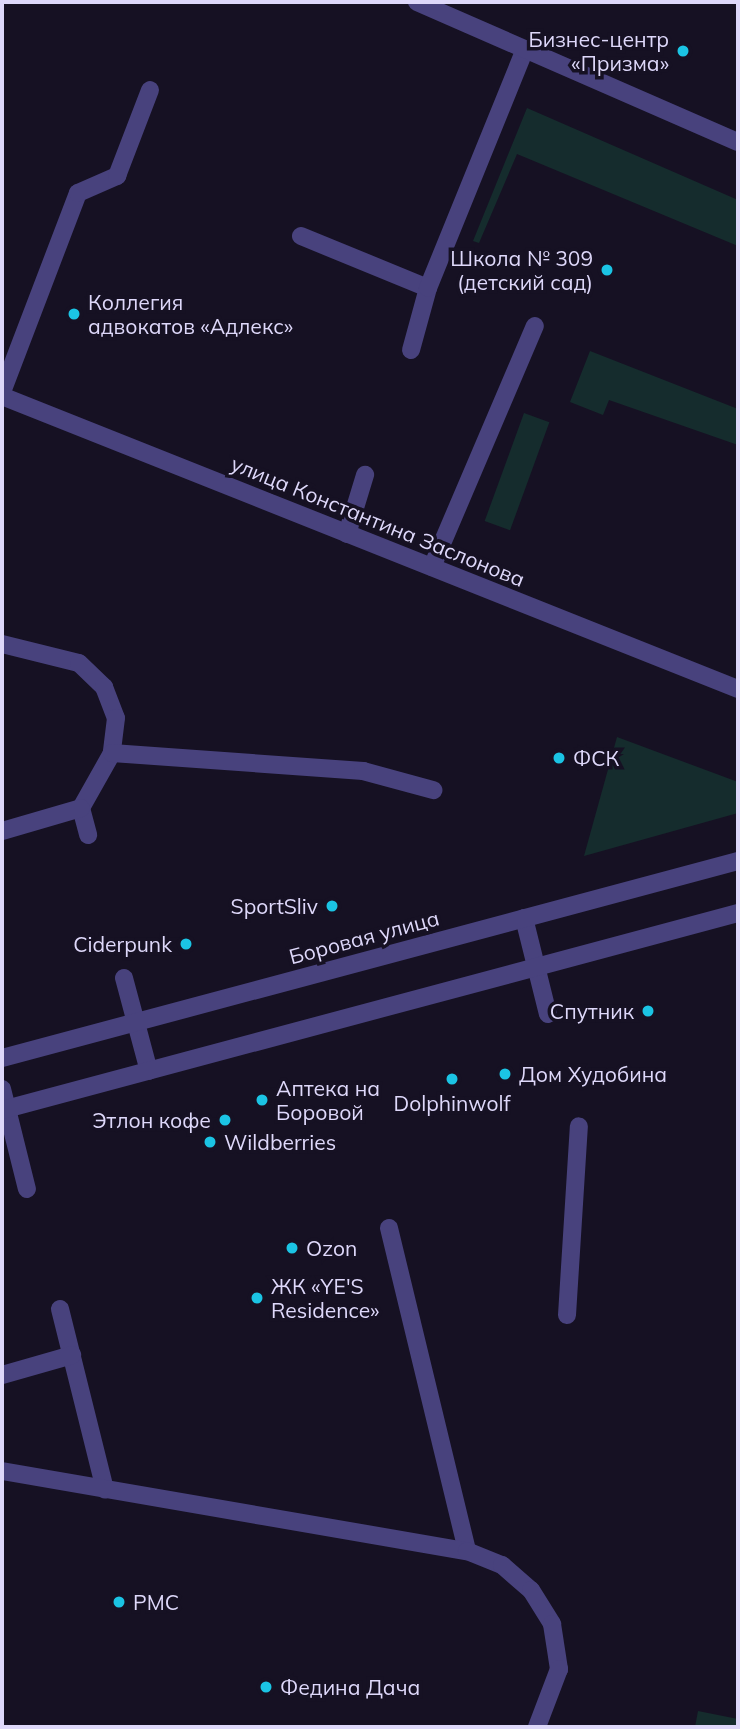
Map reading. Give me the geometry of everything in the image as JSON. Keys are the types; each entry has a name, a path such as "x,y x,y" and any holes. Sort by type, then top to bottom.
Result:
{"street":[{"path":"417,2 738,142"},
{"path":"411,350 428,288 526,49"},
{"path":"2,394 78,193 117,176 149,90"},
{"path":"301,236 428,288"},
{"path":"432,567 535,326"},
{"name":"улица Константина Заслонова","path":"2,394 738,689"},
{"path":"347,534 365,475"},
{"path":"2,644 79,663 104,687 116,718 112,753 81,808 88,835"},
{"path":"112,753 363,771 433,790"},
{"path":"2,831 81,808"},
{"name":"Боровая улица","path":"2,1058 738,861"},
{"path":"4,1110 738,914"},
{"path":"524,918 548,1014"},
{"path":"124,978 149,1071"},
{"path":"2,1089 4,1110 27,1189"},
{"path":"567,1315 579,1126"},
{"path":"389,1228 467,1551"},
{"path":"60,1309 105,1489"},
{"path":"2,1375 72,1355"},
{"path":"2,1471 467,1551 502,1565 531,1590 552,1624 559,1669 537,1727"}],"green space":[{"path":"527,108 738,200 738,246 517,154 479,243 473,241"},
{"path":"590,351 738,409 738,445 609,400 603,415 570,402"},
{"path":"524,413 549,422 510,530 485,521"},
{"path":"617,737 738,782 738,813 584,856"},
{"path":"698,1711 738,1719 738,1727 695,1727"}],"place":[{"name":"Бизнес-центр «Призма»","path":"683,51"},
{"name":"Школа № 309 (детский сад)","path":"607,270"},
{"name":"Коллегия адвокатов «Адлекс»","path":"74,314"},
{"name":"ФСК","path":"559,758"},
{"name":"SportSliv","path":"332,906"},
{"name":"Ciderpunk","path":"186,944"},
{"name":"Спутник","path":"648,1011"},
{"name":"Дом Худобина","path":"505,1074"},
{"name":"Dolphinwolf","path":"452,1079"},
{"name":"Аптека на Боровой","path":"262,1100"},
{"name":"Этлон кофе","path":"225,1120"},
{"name":"Wildberries","path":"210,1142"},
{"name":"Ozon","path":"292,1248"},
{"name":"ЖК «YE'S Residence»","path":"257,1298"},
{"name":"РМС","path":"119,1602"},
{"name":"Федина Дача","path":"266,1687"}]}
